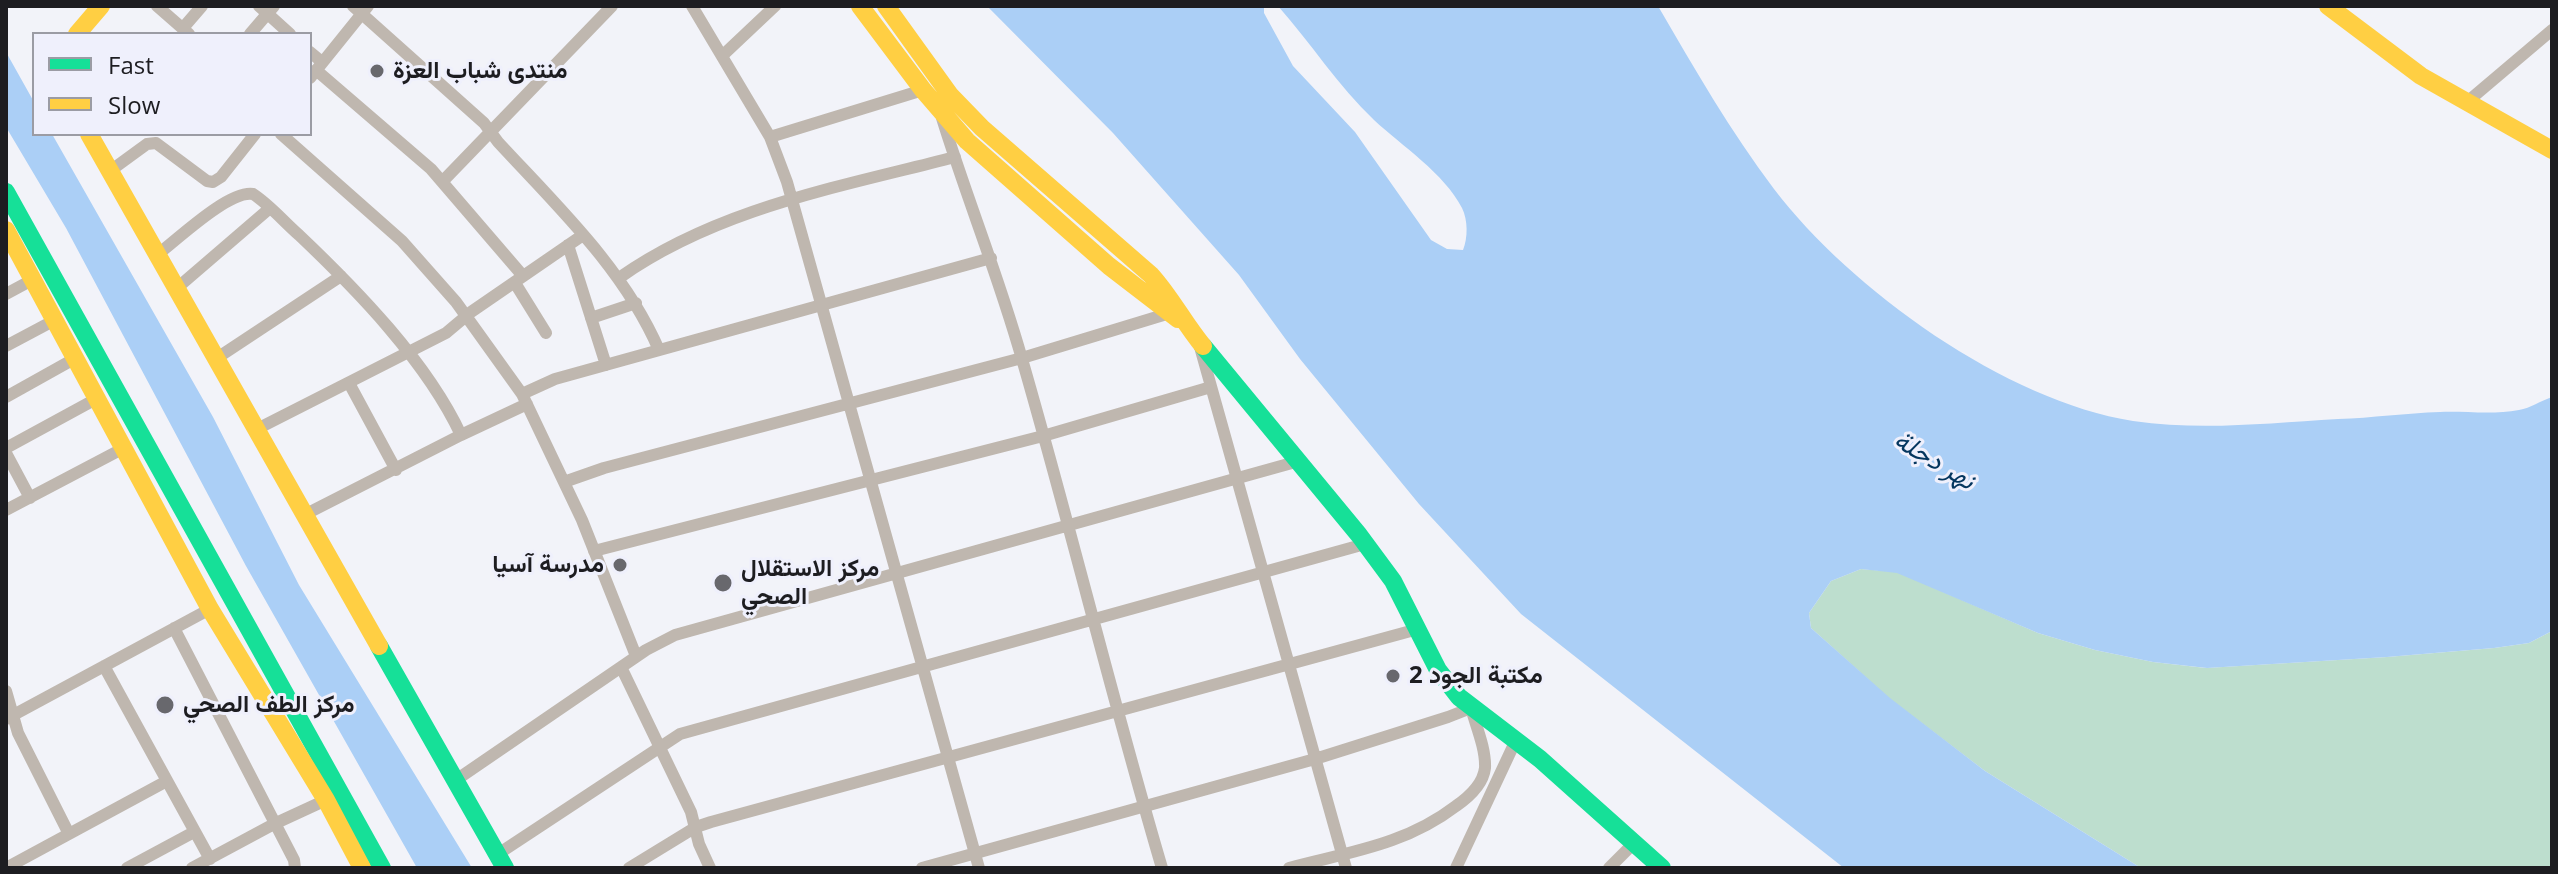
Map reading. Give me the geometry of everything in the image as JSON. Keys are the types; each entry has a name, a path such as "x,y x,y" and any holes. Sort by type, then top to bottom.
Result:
{"street":[{"path":"79,32 101,6"},
{"path":"157,6 186,31 202,6"},
{"path":"692,6 770,137 792,200 979,868"},
{"path":"722,56 775,6"},
{"path":"860,6 923,90 967,141 1109,266 1177,318 1198,341 1299,461 1393,581 1438,670 1459,697 1540,759 1662,868"},
{"path":"886,6 950,95 1151,275 1165,290 1177,318"},
{"path":"2328,6 2421,76 2552,150"},
{"path":"442,182 609,7"},
{"path":"251,32 267,9 288,32"},
{"path":"546,333 519,279 431,169 316,70 361,9 477,116 583,235 636,303 659,350"},
{"path":"2467,102 2552,30"},
{"path":"770,137 923,90"},
{"path":"940,111 1022,358 1091,620 1162,868"},
{"path":"90,136 502,861 659,747 694,729 1365,544"},
{"path":"110,171 147,144 156,143 207,181 213,182 221,177 253,136"},
{"path":"283,136 402,241 466,316 524,399 564,482 636,656"},
{"path":"619,278 708,228 792,200 955,157"},
{"path":"6,192 382,868"},
{"path":"158,254 238,195 253,194 341,276 408,353 446,403 461,435"},
{"path":"177,288 270,208"},
{"path":"6,230 210,609 326,800 362,868"},
{"path":"257,429 446,333 583,235"},
{"path":"568,245 606,365"},
{"path":"306,514 461,435 555,379 991,258"},
{"path":"217,358 341,276"},
{"path":"6,294 32,280"},
{"path":"591,318 636,303"},
{"path":"564,482 604,468 1177,318"},
{"path":"6,346 53,321"},
{"path":"1198,341 1346,868"},
{"path":"6,397 74,359"},
{"path":"349,383 396,470"},
{"path":"594,551 870,482 1211,387"},
{"path":"30,498 6,450 96,399"},
{"path":"6,510 122,449"},
{"path":"456,780 636,656 675,635 1299,461"},
{"path":"10,717 210,609"},
{"path":"174,628 294,860 295,868"},
{"path":"629,868 696,827 1418,629"},
{"path":"246,668 263,655"},
{"path":"104,666 210,859"},
{"path":"621,667 696,827 699,844 710,868"},
{"path":"6,691 10,717 69,834"},
{"path":"922,868 1315,759 1471,708"},
{"path":"1289,868 1386,844 1416,832 1447,813 1473,791 1483,776 1485,759 1471,708"},
{"path":"1456,868 1516,740"},
{"path":"6,868 165,782"},
{"path":"192,868 326,800"},
{"path":"127,868 194,832"},
{"path":"1609,868 1634,843"}],"green space":[{"path":"1861,569 1897,572 2038,633 2095,650 2153,662 2206,668 2494,648 2529,643 2552,631 2552,868 2141,868 1985,771 1890,699 1811,628 1809,613 1831,581"}],"water":[{"name":"نهر دجلة","path":"987,6 1264,6 1264,13 1293,66 1355,132 1431,240 1447,249 1463,250 1466,240 1464,213 1445,183 1361,107 1278,6 1658,6 1743,145 1806,227 1888,302 1984,365 2034,391 2084,409 2133,421 2210,426 2427,413 2489,413 2528,408 2552,397 2552,631 2529,643 2494,648 2207,668 2153,662 2095,650 2038,633 1897,573 1861,569 1831,581 1809,613 1811,628 1890,698 1985,771 2141,868 1844,868 1521,614 1419,504 1300,359 1239,275 1113,133"},
{"path":"6,52 32,98 32,136 53,136 213,417 299,585 472,868 417,868 246,566 66,228 6,127"}],"traffic: fast":[{"path":"6,192 382,868"},
{"path":"1203,346 1359,535 1393,581 1438,670 1459,697 1540,759 1662,868"},
{"path":"379,646 505,868"}],"traffic: slow":[{"path":"79,32 101,6"},
{"path":"860,6 923,90 967,141 1109,266 1178,319"},
{"path":"886,6 950,95 982,128 1151,275 1203,346"},
{"path":"2328,6 2421,76 2552,150"},
{"path":"90,136 379,646"},
{"path":"6,230 210,609 326,800 362,868"}],"place":[{"name":"منتدى شباب العزة","path":"377,71"},
{"name":"مدرسة آسيا","path":"620,565"},
{"name":"مركز الاستقلال الصحي","path":"723,583"},
{"name":"مكتبة الجود 2","path":"1393,676"},
{"name":"مركز الطف الصحي","path":"165,705"}]}
